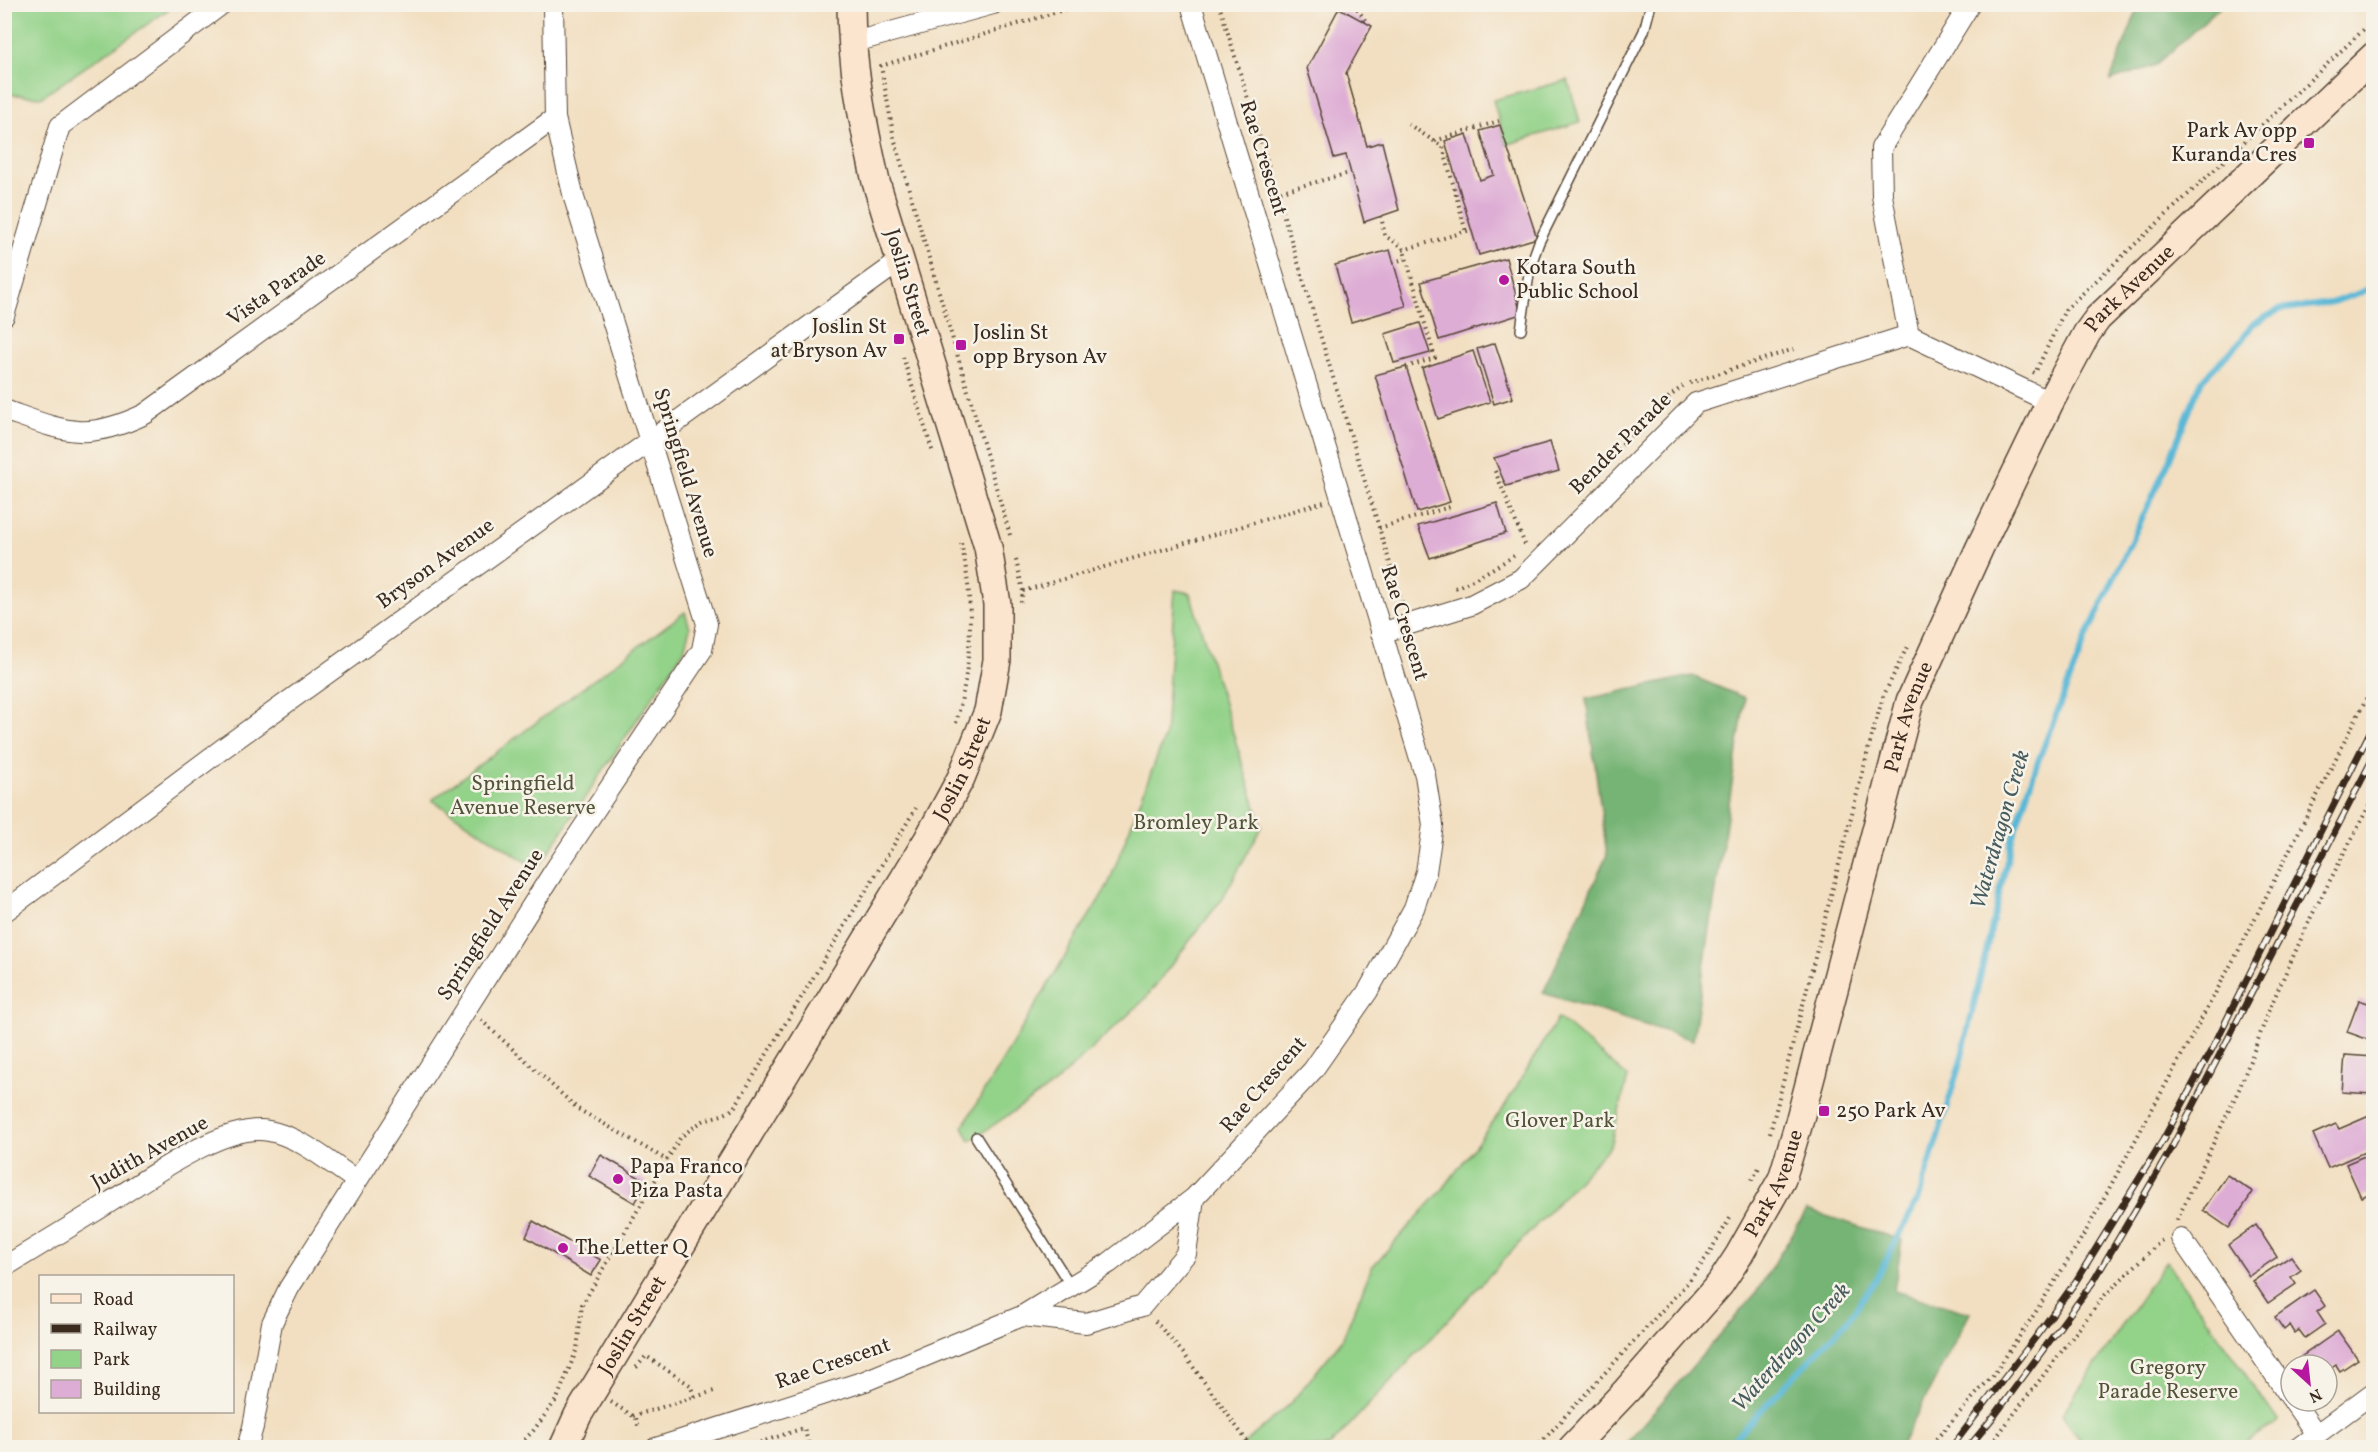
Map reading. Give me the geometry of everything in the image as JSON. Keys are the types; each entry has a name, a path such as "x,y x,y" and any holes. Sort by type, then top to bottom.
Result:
{"main road":[{"name":"Joslin Street","path":"562,1448 578,1415 928,839 961,778 988,711 997,660 997,604 988,547 876,182 865,135 851,43 852,4"},
{"name":"Park Avenue","path":"1572,1448 1627,1390 1720,1284 1782,1179 1910,702 1980,547 2050,402 2087,333 2098,318 2373,56"}],"street":[{"path":"4,316 60,126 222,4"},
{"name":"Springfield Avenue","path":"247,1448 254,1428 272,1323 289,1288 554,871 702,650 707,624 574,198 555,118 553,4"},
{"path":"851,43 993,4"},
{"name":"Rae Crescent","path":"656,1448 865,1381 1022,1316 1109,1263 1194,1198 1313,1070 1368,991 1414,908 1426,872 1433,825 1425,775 1191,4"},
{"path":"1970,4 1881,148 1882,196 1909,334 2050,402"},
{"name":"Vista Parade","path":"4,410 60,430 89,433 118,427 145,414 555,118"},
{"name":"Bryson Avenue","path":"4,912 234,740 900,261"},
{"name":"Bender Parade","path":"1381,633 1471,605 1521,579 1696,403 1909,334"},
{"name":"Judith Avenue","path":"4,1266 187,1155 236,1133 251,1130 268,1131 290,1137 356,1180"},
{"path":"1142,1306 1186,1254 1194,1198"},
{"path":"2177,1232 2279,1381"},
{"name":"Rae Crescent","path":"1022,1316 1086,1323 1142,1306"},
{"path":"2298,1448 2373,1392"},
{"path":"2301,1413 2316,1434"}],"lane":[{"path":"1521,330 1530,267 1539,242 1644,31 1651,4"},
{"path":"976,1137 1071,1286"}],"path":[{"path":"1011,537 894,138 881,66 1083,4"},
{"path":"1219,4 1405,612"},
{"path":"1354,4 1365,20"},
{"path":"2025,368 2035,373 2065,310 2373,20"},
{"path":"1434,141 1499,121"},
{"path":"1408,124 1443,147 1466,232"},
{"path":"1277,193 1346,174"},
{"path":"1381,216 1385,236 1403,250 1435,358 1406,367"},
{"path":"1403,250 1472,230"},
{"path":"1393,262 1406,259"},
{"path":"902,352 935,461"},
{"path":"1495,471 1526,547"},
{"path":"1015,558 1023,591 1342,497"},
{"path":"1379,528 1453,506"},
{"path":"955,728 968,674 971,622 968,582 958,535"},
{"path":"1769,1138 1777,1097 1872,735 1883,696 1908,643"},
{"path":"1928,1448 1994,1374 2086,1231 2241,946 2373,684"},
{"path":"1988,1448 2103,1297 2177,1232 2240,1087 2272,1003 2373,796"},
{"path":"516,1448 533,1431 557,1400 577,1350 582,1305 680,1138 705,1120 730,1113 736,1105 918,805"},
{"path":"480,1019 578,1109 667,1160"},
{"path":"1748,1187 1765,1157"},
{"path":"1536,1448 1690,1280 1737,1207"},
{"path":"1142,1306 1183,1353 1252,1448"},
{"path":"631,1374 646,1356 690,1385 695,1397"},
{"path":"633,1416 717,1389"},
{"path":"608,1399 633,1416 639,1429"},
{"path":"743,1448 804,1428 810,1448"}],"green space":[{"path":"2139,4 2222,5 2156,65 2110,81"},
{"path":"4,5 175,5 42,97 5,94"},
{"path":"1568,80 1580,122 1506,145 1493,100"},
{"name":"Bromley Park","path":"1175,590 1190,593 1262,827 1222,899 1144,1000 1053,1085 970,1141 963,1126 1108,885 1165,736"},
{"name":"Springfield Avenue Reserve","path":"685,612 690,628 684,650 537,869 432,800"},
{"path":"1692,676 1745,698 1693,1040 1543,993 1607,855 1586,699"},
{"name":"Glover Park","path":"1558,1018 1628,1077 1610,1146 1329,1447 1240,1447 1290,1404 1342,1340 1372,1267 1443,1189 1504,1107"},
{"path":"1807,1210 1902,1240 1894,1291 1970,1313 1900,1447 1623,1447 1756,1293"},
{"name":"Gregory Parade Reserve","path":"2166,1261 2278,1421 2239,1447 2085,1447 2062,1414"}],"building":[{"path":"1339,8 1372,26 1346,73 1367,146 1382,142 1399,210 1364,222 1346,155 1334,158 1307,68"},
{"path":"1500,125 1537,238 1479,255 1445,141 1467,134 1480,180 1494,175 1480,131"},
{"path":"1390,250 1406,306 1351,322 1335,265"},
{"path":"1506,258 1521,314 1439,340 1421,282"},
{"path":"1420,323 1430,353 1394,363 1385,334"},
{"path":"1495,343 1513,398 1494,404 1477,349"},
{"path":"1473,351 1490,402 1438,419 1422,368"},
{"path":"1406,367 1450,502 1417,512 1375,375"},
{"path":"1550,442 1559,471 1506,486 1494,458"},
{"path":"1497,503 1506,533 1430,558 1418,526"},
{"path":"2359,1000 2374,1005 2372,1041 2347,1032"},
{"path":"2345,1055 2374,1057 2372,1094 2342,1092"},
{"path":"2374,1114 2374,1148 2328,1168 2313,1134 2336,1124 2339,1129"},
{"path":"2374,1152 2374,1192 2361,1197 2346,1164"},
{"name":"Papa Franco Piza Pasta","path":"601,1155 647,1182 635,1203 589,1176"},
{"path":"2227,1175 2253,1192 2229,1228 2203,1210"},
{"name":"The Letter Q","path":"533,1221 601,1260 591,1276 526,1237"},
{"path":"2256,1225 2277,1257 2249,1276 2228,1245"},
{"path":"2291,1256 2301,1270 2291,1277 2296,1284 2268,1303 2253,1281"},
{"path":"2314,1290 2325,1306 2317,1312 2325,1324 2305,1338 2299,1330 2295,1333 2290,1325 2284,1330 2275,1317"},
{"path":"2338,1331 2358,1359 2340,1371 2339,1353 2307,1353"}],"waterway":[{"name":"Waterdragon Creek","path":"1725,1448 1847,1321 1877,1278 1920,1195 1961,1060 2012,839 2038,761 2086,638 2168,463 2202,380 2241,341 2253,324 2279,310 2330,303 2374,286"}],"railway":[{"path":"1951,1448 2076,1281 2163,1140 2212,1049 2374,724"},
{"path":"1968,1448 2093,1282 2170,1151 2374,756"}],"place":[{"name":"Park Av opp Kuranda Cres","path":"2309,143"},
{"name":"Kotara South Public School","path":"1504,280"},
{"name":"Joslin St at Bryson Av","path":"899,339"},
{"name":"Joslin St opp Bryson Av","path":"961,345"},
{"name":"250 Park Av","path":"1824,1111"},
{"name":"Papa Franco Piza Pasta","path":"618,1179"},
{"name":"The Letter Q","path":"563,1248"}]}
